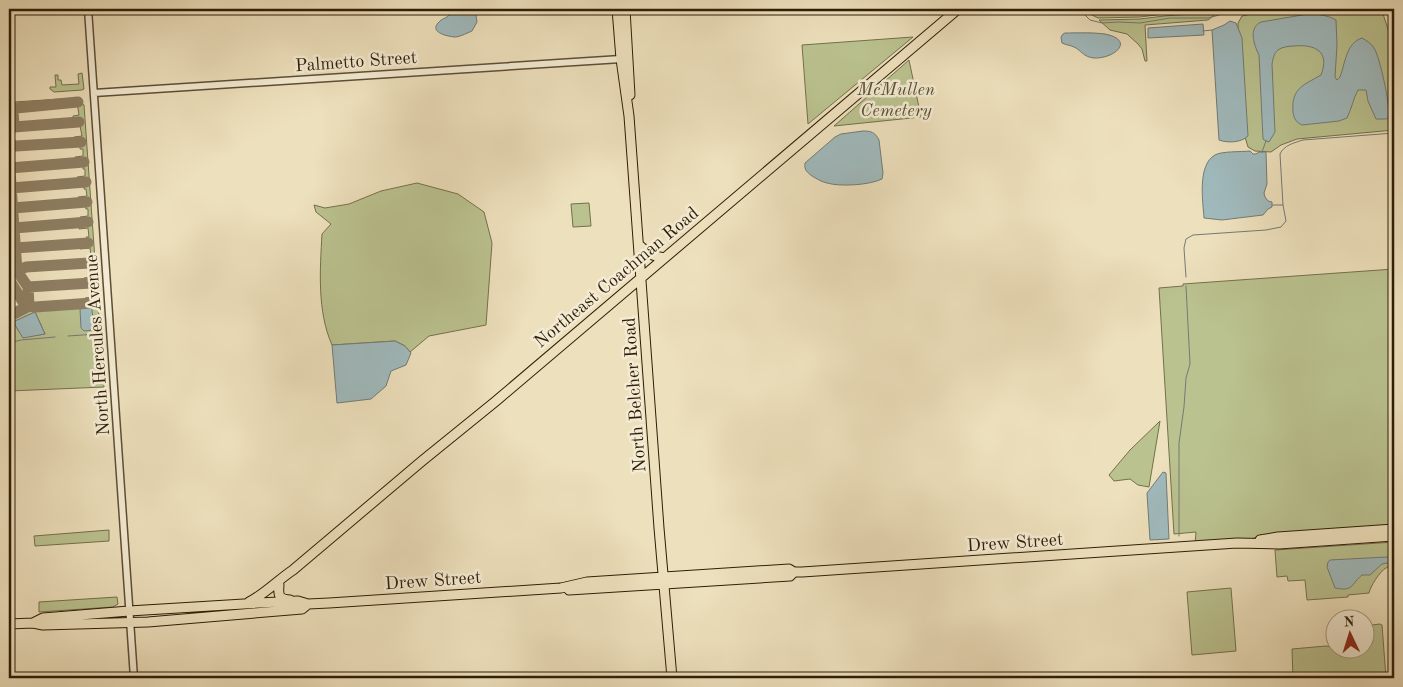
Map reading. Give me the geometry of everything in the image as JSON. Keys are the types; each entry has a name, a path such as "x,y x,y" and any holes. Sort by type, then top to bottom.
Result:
{"main road":[{"name":"North Belcher Road","path":"617,9 621,59 629,110 672,678"},
{"name":"North Belcher Road","path":"625,9 631,91 629,110"},
{"name":"Northeast Coachman Road","path":"259,603 294,570 422,461 496,401 958,9"},
{"path":"639,245 646,252 664,258"},
{"name":"Drew Street","path":"1238,544 1278,537 1394,528"},
{"name":"Drew Street","path":"9,624 33,622 43,618 247,603 298,601 308,604 561,588 572,590 664,581 790,576 794,572 1394,536"},
{"name":"Northeast Coachman Road","path":"247,603 294,570"},
{"path":"279,585 278,594 280,597 298,601"},
{"name":"Drew Street","path":"33,622 43,625 148,622 249,608 259,603"},
{"name":"Drew Street","path":"189,617 302,609 308,604"},
{"path":"189,617 197,610 212,609 223,605"}],"street":[{"name":"North Hercules Avenue","path":"88,9 134,678"},
{"name":"Palmetto Street","path":"94,93 621,59"}],"green space":[{"path":"1084,9 1238,9 1140,17 1098,18"},
{"path":"1274,9 1378,9 1383,14 1394,47 1394,130 1297,139 1281,145 1271,152 1255,151 1248,147 1245,137 1238,56 1238,23 1242,16"},
{"path":"1218,12 1208,20 1145,25 1147,61 1145,61 1142,49 1127,34 1110,30 1099,20 1140,19"},
{"path":"913,37 808,124 802,45"},
{"name":"McMullen Cemetery","path":"909,60 921,117 834,126"},
{"path":"82,73 84,89 82,90 54,92 50,89 50,87 56,87 55,75 58,75 58,80 61,80 62,85 79,84 78,74"},
{"path":"76,98 84,105 104,387 9,391 9,322 34,309 93,305 93,301 87,301 85,298 94,297 94,288 91,288 92,282 84,280 84,278 93,277 92,269 89,269 91,261 87,260 87,257 91,257 90,248 80,249 81,245 88,245 90,243 86,237 89,237 88,228 79,229 79,225 88,223 87,221 81,221 80,217 88,216 88,209 86,209 85,205 88,201 80,201 78,197 87,196 86,189 84,189 85,181 78,180 77,177 85,176 84,162 76,161 75,157 83,156 83,149 80,149 81,141 74,140 74,137 82,136 79,120 73,120 73,116 79,115 78,101 15,105 14,102","holes":["35,312 45,334 23,337 15,325 16,321"]},
{"path":"417,183 458,194 484,212 492,243 486,325 429,336 410,352 405,346 395,341 332,345 324,318 320,276 322,234 331,224 316,212 314,205 325,208 349,204 381,191"},
{"path":"589,203 591,226 573,227 571,204"},
{"path":"1394,269 1394,526 1278,534 1237,541 1195,544 1196,532 1174,534 1159,288 1183,286 1183,284"},
{"path":"1160,421 1149,487 1138,485 1130,479 1114,481 1109,475 1130,450"},
{"path":"109,530 109,541 35,546 34,536"},
{"path":"1394,542 1394,568 1387,567 1384,570 1376,579 1369,593 1348,595 1348,597 1307,600 1305,580 1288,581 1287,576 1277,577 1275,550"},
{"path":"1231,588 1236,651 1192,655 1187,592"},
{"path":"117,597 118,604 113,607 39,612 39,602"},
{"path":"1376,624 1382,625 1386,678 1293,678 1292,649 1326,646 1326,660 1376,660"}],"water":[{"path":"452,9 475,9 477,22 472,31 456,37 438,32 436,26 442,19 448,16"},
{"path":"1308,14 1322,15 1336,20 1335,77 1337,80 1340,77 1349,49 1353,44 1362,38 1373,46 1384,81 1389,117 1386,119 1376,119 1368,101 1366,90 1358,90 1347,118 1339,121 1300,124 1293,114 1296,92 1321,75 1324,60 1315,48 1309,46 1286,47 1277,51 1272,64 1275,132 1269,142 1263,139 1259,55 1253,37 1254,28 1261,22"},
{"path":"1230,21 1236,23 1242,38 1248,136 1242,140 1226,142 1219,140 1212,30"},
{"path":"1203,24 1204,35 1148,38 1148,28"},
{"path":"1065,33 1105,34 1116,38 1120,42 1120,46 1118,50 1108,56 1094,58 1062,43 1061,37"},
{"path":"863,131 872,132 879,140 882,179 863,184 833,184 825,183 806,171 805,163 835,137 841,134"},
{"path":"1250,151 1253,154 1266,152 1267,184 1264,193 1268,201 1272,202 1272,207 1263,215 1222,220 1204,218 1202,184 1203,175 1209,160 1215,155 1222,153"},
{"path":"90,307 92,310 94,328 92,330 84,331 81,328 80,309"},
{"path":"35,312 45,334 23,338 15,325 15,321"},
{"path":"395,341 405,346 411,353 406,365 391,371 386,386 371,399 337,403 332,345"},
{"path":"1163,472 1166,473 1169,539 1150,540 1147,493"},
{"path":"1387,557 1394,560 1382,564 1370,575 1362,575 1352,586 1346,589 1335,588 1327,567 1330,560"}],"waterway":[{"path":"1079,9 1090,20 1102,23 1140,23 1170,18 1209,18 1222,14 1253,12 1261,9"},
{"path":"1203,31 1212,30"},
{"path":"1272,205 1283,205 1280,154 1287,146 1303,140 1394,133"},
{"path":"1262,152 1266,141"},
{"path":"1186,277 1184,248 1186,239 1193,235 1266,230 1281,227 1286,221 1283,205"},
{"path":"1179,536 1179,443 1186,378 1190,364 1186,286"},
{"path":"68,336 97,334"},
{"path":"9,343 55,337"}],"taxiway":[{"path":"9,128 14,127 13,110 16,108 78,102"},
{"path":"14,127 79,122"},
{"path":"9,145 81,142"},
{"path":"9,157 17,271 9,275"},
{"path":"10,168 84,162"},
{"path":"11,188 86,182"},
{"path":"13,208 87,202"},
{"path":"14,228 88,222"},
{"path":"15,248 88,243"},
{"path":"89,263 26,267 17,271 28,287 91,283"},
{"path":"9,279 26,307 9,316"},
{"path":"28,287 29,306 92,303"}]}
